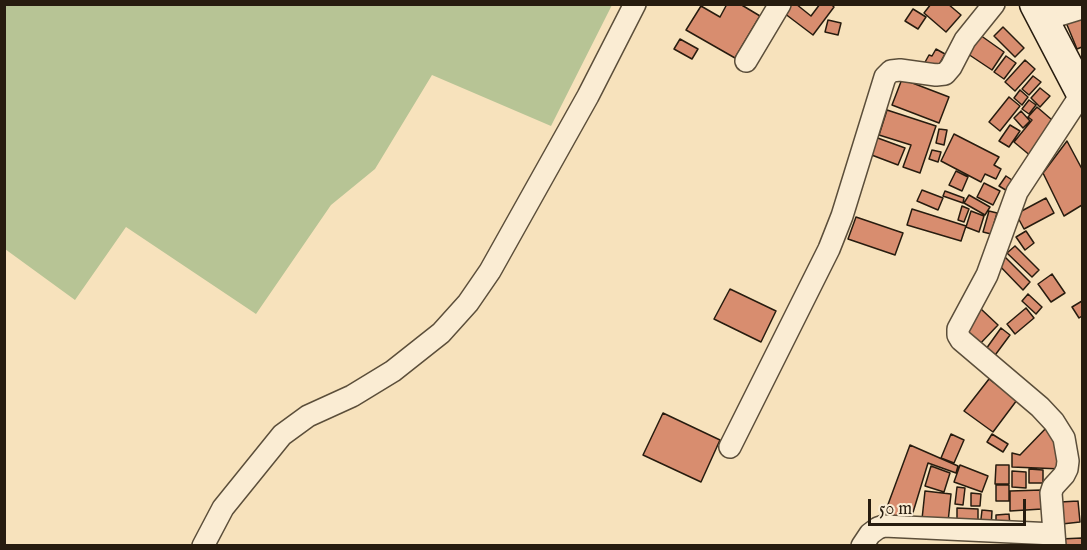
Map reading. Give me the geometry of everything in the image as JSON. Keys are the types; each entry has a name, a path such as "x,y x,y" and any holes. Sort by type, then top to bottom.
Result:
{"main road":[{"path":"1039,12 1082,94"}],"street":[{"path":"203,546 223,508 282,435 308,416 352,396 393,370 441,333 468,303 490,271 582,106 635,4"},
{"path":"746,61 780,4"},
{"path":"730,447 829,249 842,216 885,76 891,71 900,70 945,74 951,68 965,40 994,4"},
{"path":"1039,12 1083,8"},
{"path":"862,546 870,534 884,525 983,537 1054,540 1051,493 1057,480 1064,475 1068,461 1064,438 1040,407 961,340 958,329 987,274 1017,192 1082,94"}],"green space":[{"path":"5,4 612,5 551,126 432,75 375,169 331,205 256,314 126,227 75,300 5,249"}],"building":[{"path":"727,4 740,4 760,16 735,58 686,30 701,6 720,17"},
{"path":"784,4 796,4 811,16 820,4 831,4 834,7 813,35 780,10"},
{"path":"931,4 948,4 961,15 946,32 924,13"},
{"path":"913,9 926,17 918,29 905,21"},
{"path":"1082,12 1082,47 1077,49 1065,20"},
{"path":"828,20 841,23 838,35 825,32"},
{"path":"1003,27 1024,48 1015,57 994,36"},
{"path":"980,35 1004,52 992,70 968,54"},
{"path":"680,39 698,49 692,59 674,49"},
{"path":"936,49 945,54 936,70 924,64"},
{"path":"1006,56 1016,63 1004,79 994,72"},
{"path":"1025,60 1035,69 1015,91 1005,82"},
{"path":"1033,76 1041,82 1029,95 1022,89"},
{"path":"902,79 949,97 939,123 892,105"},
{"path":"1040,88 1050,96 1040,107 1031,98"},
{"path":"1020,90 1028,97 1022,105 1014,98"},
{"path":"1009,97 1020,106 1000,131 989,122"},
{"path":"1029,100 1036,105 1029,114 1022,109"},
{"path":"1037,107 1059,126 1032,157 1014,142 1032,120 1028,117"},
{"path":"887,110 936,126 920,173 903,167 911,145 879,135"},
{"path":"1021,111 1030,121 1023,128 1014,118"},
{"path":"1010,125 1020,131 1009,147 999,141"},
{"path":"939,129 947,130 944,145 936,143"},
{"path":"954,134 999,157 994,165 1001,169 996,179 985,174 981,182 941,161"},
{"path":"875,137 905,148 898,165 869,154"},
{"path":"1067,141 1082,169 1082,205 1064,216 1043,173"},
{"path":"932,150 941,152 938,162 929,159"},
{"path":"956,171 968,177 962,191 949,185"},
{"path":"1006,176 1015,182 1009,192 999,186"},
{"path":"984,183 1000,191 993,205 977,197"},
{"path":"922,190 943,198 938,210 917,201"},
{"path":"945,191 964,198 963,203 943,196"},
{"path":"969,195 990,207 985,215 964,203"},
{"path":"1046,198 1054,213 1024,229 1016,214"},
{"path":"962,206 969,209 964,222 958,220"},
{"path":"912,209 966,226 961,241 907,225"},
{"path":"971,211 984,216 979,232 966,227"},
{"path":"989,211 997,213 991,234 983,232"},
{"path":"856,217 903,233 895,255 848,239"},
{"path":"1026,231 1034,243 1025,250 1016,237"},
{"path":"1015,246 1039,270 1032,277 1007,253"},
{"path":"1002,254 1030,282 1023,290 995,261"},
{"path":"1052,274 1065,293 1051,302 1038,284"},
{"path":"730,289 776,311 761,342 714,319"},
{"path":"1028,294 1042,307 1036,314 1022,301"},
{"path":"1082,301 1082,316 1079,318 1072,307"},
{"path":"1026,308 1034,318 1015,334 1007,324"},
{"path":"981,309 998,325 977,347 960,331"},
{"path":"1001,328 1010,335 990,362 981,356"},
{"path":"989,379 1017,400 993,432 964,411"},
{"path":"663,413 720,440 701,482 643,455"},
{"path":"1049,425 1062,469 1012,467 1012,453 1020,455"},
{"path":"951,434 964,440 954,463 941,458"},
{"path":"992,434 1008,444 1003,452 987,442"},
{"path":"910,445 958,466 956,473 928,463 911,519 883,518"},
{"path":"960,465 988,476 982,492 954,482"},
{"path":"996,465 1009,465 1009,484 995,484"},
{"path":"931,466 950,473 944,492 925,486"},
{"path":"1029,469 1043,470 1043,483 1029,483"},
{"path":"1012,471 1026,472 1026,488 1012,487"},
{"path":"996,485 1009,485 1009,501 996,501"},
{"path":"957,487 965,488 963,505 955,504"},
{"path":"1042,490 1042,509 1010,511 1010,491"},
{"path":"925,491 951,494 948,522 922,519"},
{"path":"971,493 981,494 980,506 971,506"},
{"path":"1078,501 1080,522 1062,524 1060,502"},
{"path":"957,508 978,509 978,522 957,521"},
{"path":"982,510 992,511 991,529 980,528"},
{"path":"1009,514 1010,526 996,526 996,515"},
{"path":"1082,538 1082,546 1060,546 1060,539"}]}
